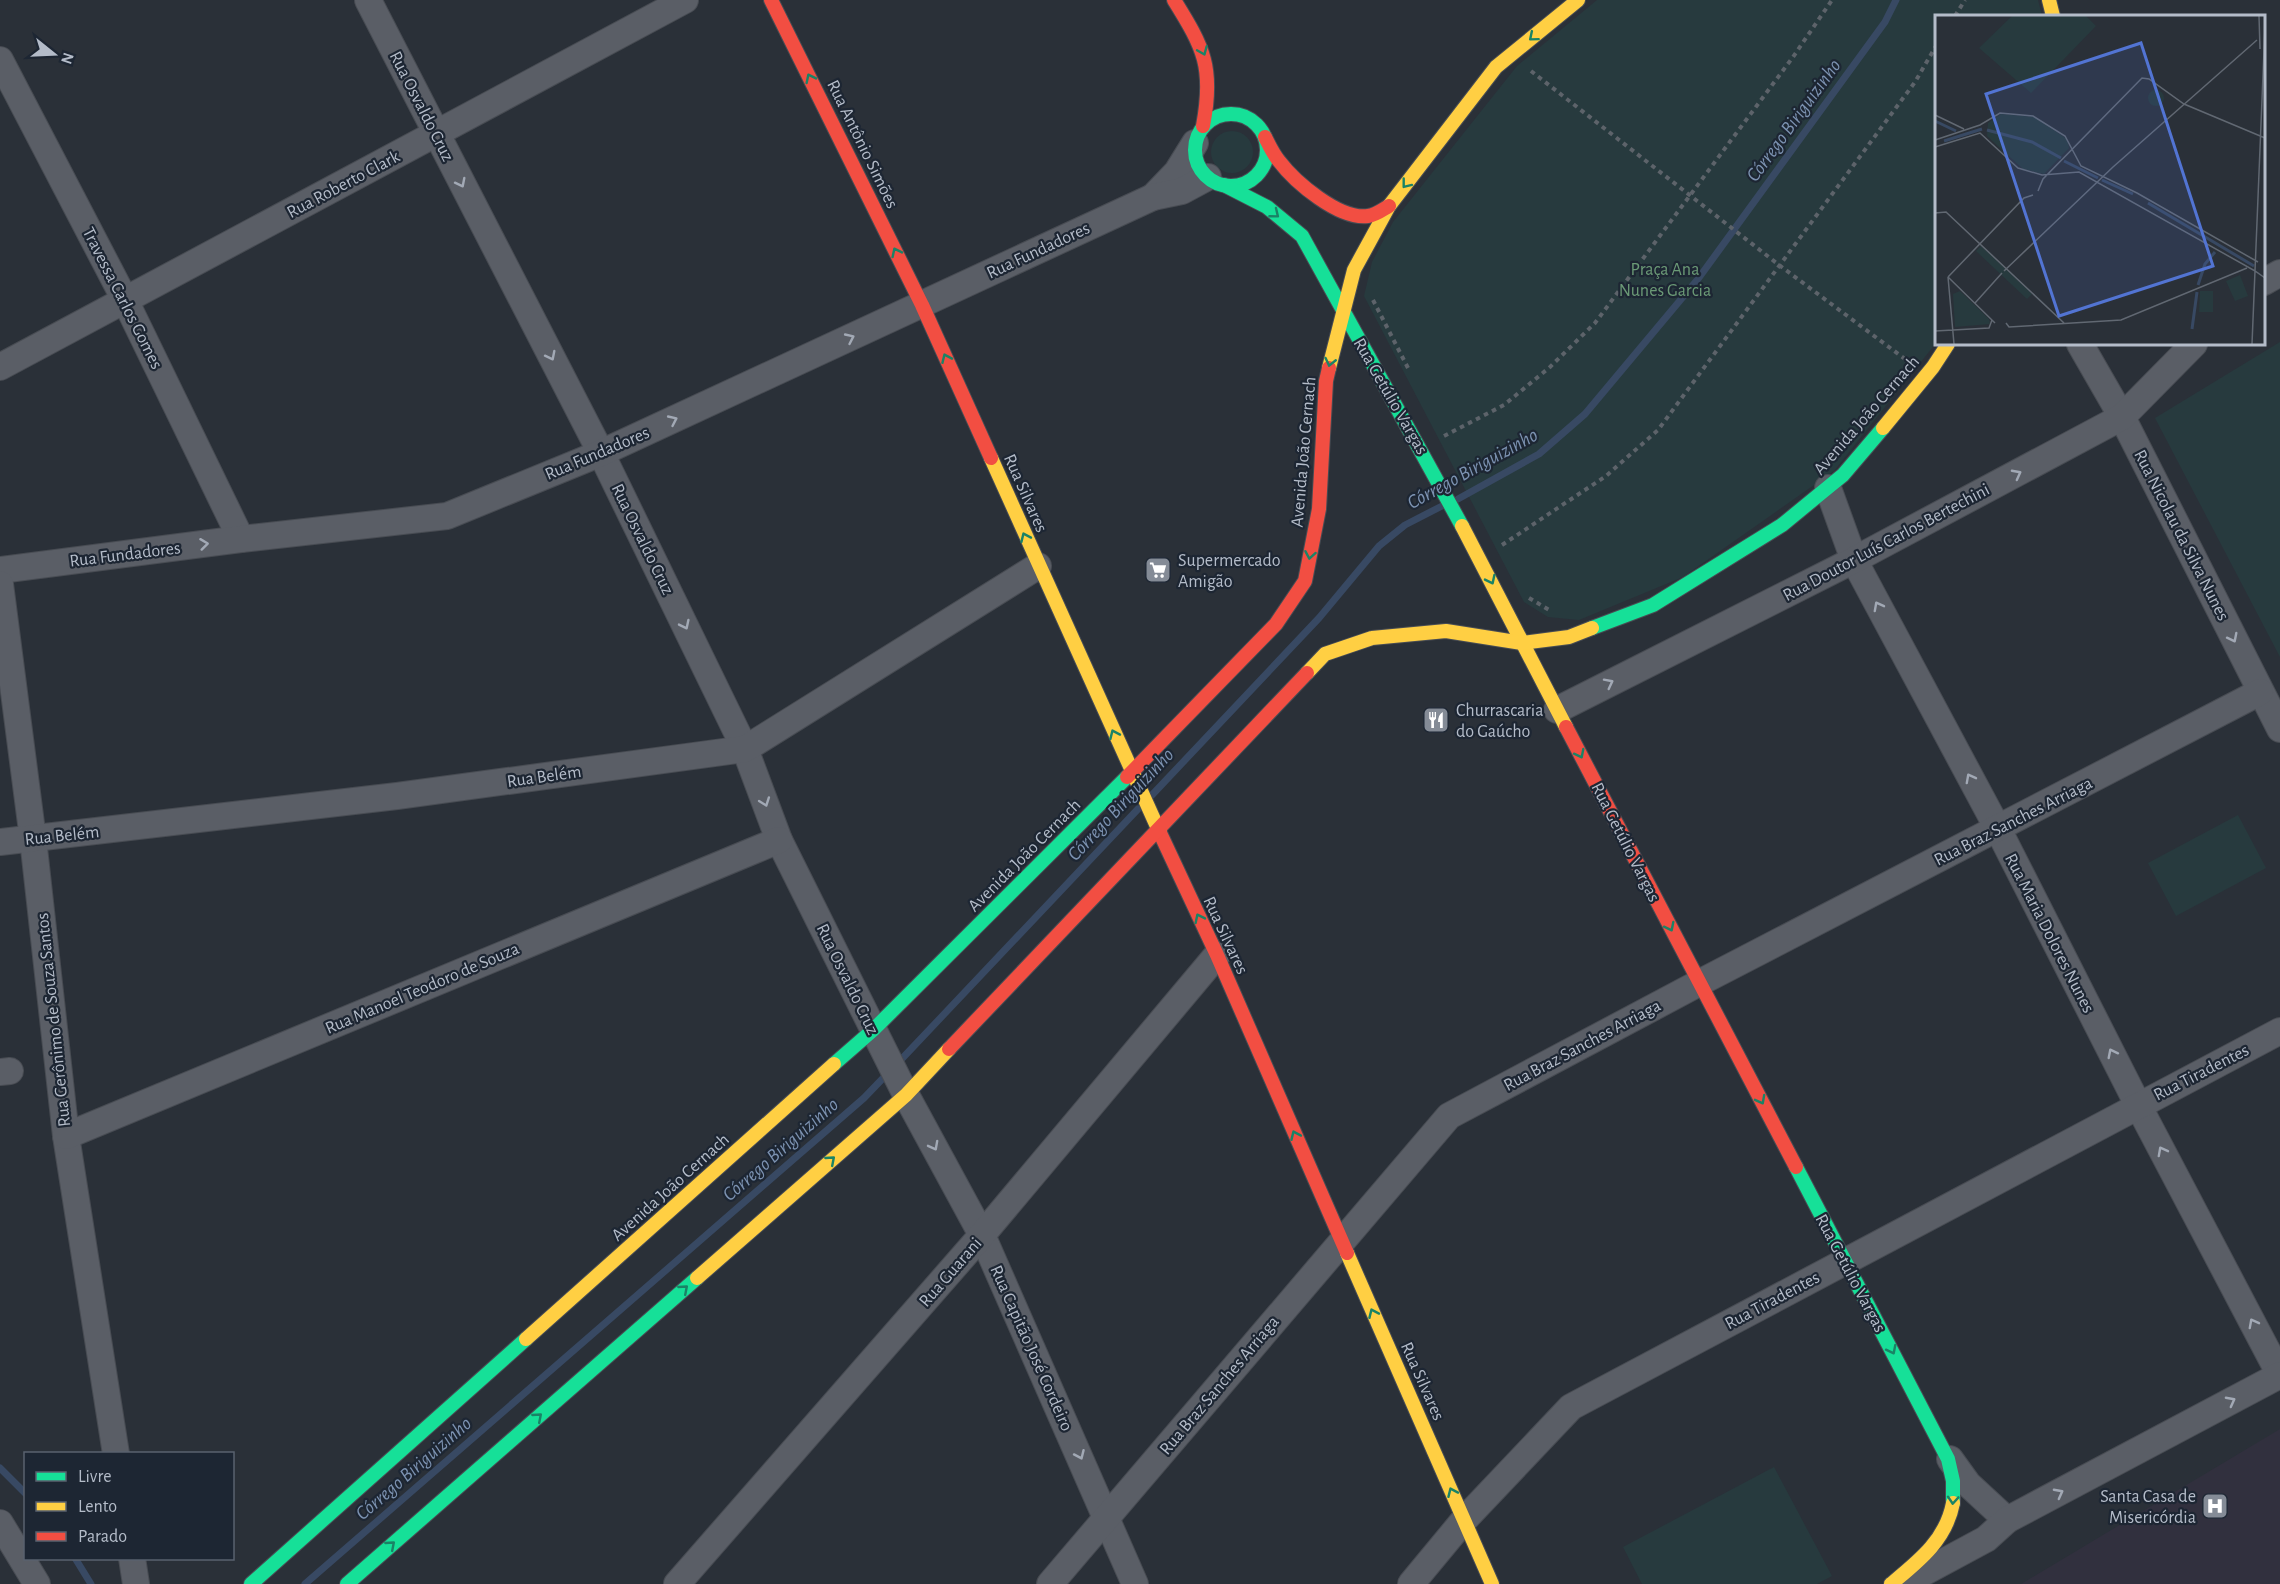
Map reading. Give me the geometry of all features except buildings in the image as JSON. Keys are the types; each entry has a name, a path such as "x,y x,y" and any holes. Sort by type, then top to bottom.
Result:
{"main road":[{"name":"Rua Antônio Simões","path":"771,0 922,305"},
{"path":"1174,0 1207,58 1210,99 1199,135 1197,162 1216,181 1246,183 1255,177 1266,159 1265,137"},
{"name":"Avenida João Cernach","path":"251,1584 873,1030 1131,773 1276,624 1305,581 1318,509 1326,381 1354,270 1389,206 1497,68 1578,0"},
{"path":"2049,0 2053,15"},
{"path":"1199,135 1213,118 1225,114 1237,114 1254,122 1279,162 1312,194 1352,215 1372,214 1389,206"},
{"name":"Rua Getúlio Vargas","path":"1216,181 1267,207 1302,236 1464,528 1522,644 1940,1444"},
{"name":"Rua Silvares","path":"922,305 1131,773 1217,955 1492,1584"},
{"name":"Avenida João Cernach","path":"347,1584 903,1088 1324,654 1372,638 1446,631 1522,644 1569,637 1653,604 1782,525 1843,475 1932,367 1947,345"},
{"path":"1891,1584 1926,1556 1938,1543 1947,1528 1954,1494 1953,1476 1940,1444"}],"street":[{"name":"Rua Osvaldo Cruz","path":"368,0 601,453 745,749 779,840 885,1053"},
{"name":"Rua Roberto Clark","path":"0,367 685,0"},
{"name":"Travessa Carlos Gomes","path":"0,60 125,300 241,539"},
{"name":"Rua Fundadores","path":"1153,196 1177,171 1199,135"},
{"name":"Rua Fundadores","path":"0,570 241,539 447,516 601,453 1153,196 1182,191 1216,181"},
{"path":"2265,281 2280,273"},
{"name":"Rua Nicolau da Silva Nunes","path":"2081,345 2122,417 2280,729"},
{"name":"Rua Doutor Luís Carlos Bertechini","path":"1557,710 1854,561 2122,417 2193,345"},
{"name":"Rua Maria Dolores Nunes","path":"1828,488 1854,561 1998,829 2138,1105 2280,1375"},
{"name":"Rua Belém","path":"0,842 397,796 745,749 1038,566"},
{"name":"Rua Gerônimo de Souza Santos","path":"0,584 33,839 66,1136 116,1452"},
{"name":"Rua Braz Sanches Arriaga","path":"1050,1584 1449,1116 1699,982 2260,692"},
{"name":"Rua Manoel Teodoro de Souza","path":"66,1136 779,840"},
{"name":"Rua Guarani","path":"677,1584 982,1235 1217,955"},
{"name":"Rua Tiradentes","path":"1411,1584 1464,1520 1571,1407 2280,1031"},
{"name":"Rua Capitão José Cordeiro","path":"885,1053 982,1235 1135,1584"},
{"path":"1903,1584 1986,1539 2007,1520 2280,1375"},
{"name":"Rua Getúlio Vargas","path":"1940,1444 1968,1484 2007,1520"},
{"path":"0,1523 37,1584"},
{"path":"132,1560 136,1584"}],"path":[{"path":"1443,436 1504,405 1550,367 1595,323 1793,57 1832,0"},
{"path":"1956,15 1965,0"},
{"path":"1502,545 1606,476 1658,430 1915,82 1935,48"},
{"path":"1526,67 1779,265 1913,365"},
{"path":"1371,295 1412,376"},
{"path":"1438,426 1448,446"},
{"path":"1497,536 1507,555"},
{"path":"1528,597 1550,611 1560,612"}],"shaded area":[{"name":"Santa Casa de Misericórdia","path":"2280,1429 2280,1584 2021,1584"}],"green space":[{"name":"Praça Ana Nunes Garcia","path":"1597,0 2038,0 2042,15 1935,15 1935,344 1834,471 1683,577 1579,620 1548,617 1524,602 1364,296 1372,262 1393,222 1517,66"},
{"path":"1232,131 1240,132 1247,137 1252,144 1252,160 1247,167 1240,172 1232,173 1224,172 1217,167 1212,160 1211,152 1212,144 1217,137 1224,132"},
{"path":"2280,342 2280,657 2155,418"},
{"path":"2238,815 2266,868 2176,916 2148,863"},
{"path":"1774,1467 1832,1576 1817,1584 1642,1584 1623,1547"}],"waterway":[{"name":"Córrego Biriguizinho","path":"1458,499 1539,454 1585,414 1698,279 1885,22 1896,0"},
{"name":"Córrego Biriguizinho","path":"1152,795 1319,618 1379,546 1405,525 1442,506"},
{"name":"Córrego Biriguizinho","path":"896,1065 1138,809"},
{"name":"Córrego Biriguizinho","path":"305,1584 864,1098 888,1073"},
{"path":"0,1468 24,1492"},
{"path":"76,1560 91,1584"}],"traffic: fast":[{"path":"1231,114 1251,120 1261,130 1267,150 1261,170 1251,180 1231,186 1211,180 1201,170 1195,150 1201,130 1211,120 1231,114"},
{"path":"1224,185 1267,207 1302,236 1462,526"},
{"path":"1592,628 1653,605 1782,525 1843,475 1883,428"},
{"path":"834,1064 873,1030 1127,777"},
{"path":"1796,1167 1948,1459 1953,1481 1953,1503"},
{"path":"347,1584 697,1278"},
{"path":"251,1584 526,1339"}],"traffic: slow":[{"path":"1329,368 1354,270 1389,206 1496,67 1578,0"},
{"path":"2049,0 2053,15"},
{"path":"1883,428 1933,367 1947,345"},
{"path":"991,458 1160,833"},
{"path":"1462,526 1566,727"},
{"path":"1307,673 1325,654 1372,638 1446,631 1522,643 1569,637 1592,628"},
{"path":"697,1278 906,1095 949,1049"},
{"path":"526,1339 834,1064"},
{"path":"1347,1253 1492,1584"},
{"path":"1891,1584 1921,1558 1938,1539 1953,1503"}],"traffic: jam":[{"path":"771,0 922,305 991,458"},
{"path":"1174,0 1193,32 1204,59 1207,89 1203,126"},
{"path":"1265,137 1286,170 1331,206 1357,216 1368,216 1389,206"},
{"path":"1127,777 1276,624 1305,581 1319,509 1326,381 1329,368"},
{"path":"949,1049 1307,673"},
{"path":"1566,727 1796,1167"},
{"path":"1160,833 1217,955 1347,1253"}],"place":[{"name":"Supermercado Amigão","path":"1158,570"},
{"name":"Churrascaria do Gaúcho","path":"1436,720"},
{"name":"Santa Casa de Misericórdia","path":"2215,1506"}]}
